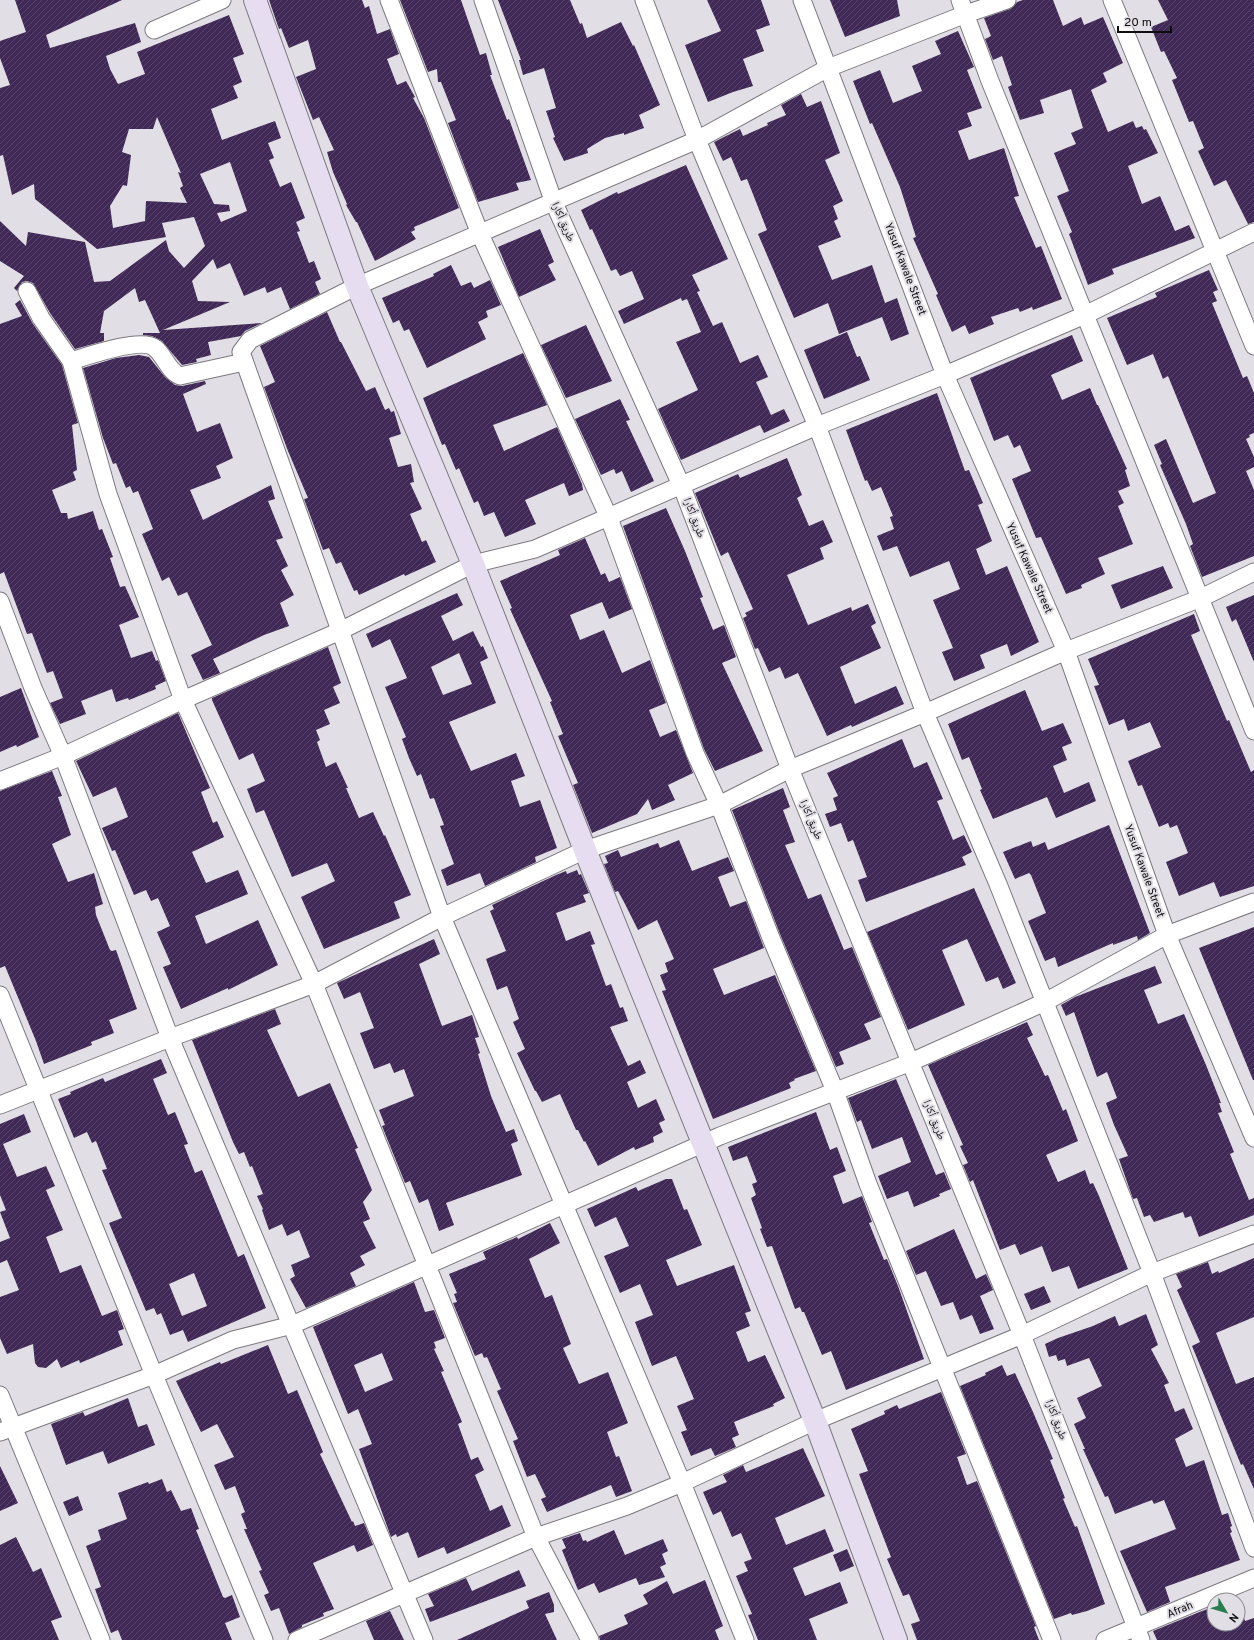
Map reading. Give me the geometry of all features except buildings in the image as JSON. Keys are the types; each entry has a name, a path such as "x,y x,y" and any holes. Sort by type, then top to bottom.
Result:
{"street":[{"path":"154,30 222,0"},
{"path":"255,0 357,286 473,564 585,850 816,1421 896,1640"},
{"path":"389,0 480,234 610,518 695,753 719,805 771,938 836,1091 868,1184 1052,1640"},
{"name":"طريق أكارا","path":"483,0 554,203 682,487 790,769 1022,1335 1139,1634"},
{"path":"644,0 697,140 818,426 925,713 998,884 1152,1273 1254,1548"},
{"name":"Yusuf Kawale Street","path":"802,0 945,375 1066,651 1167,936 1254,1138"},
{"path":"745,1640 682,1482 442,917 241,352 250,340 357,286 554,203 697,140 828,68 963,7 1007,0"},
{"path":"1112,0 1254,346"},
{"path":"963,7 990,81 1254,731"},
{"path":"0,781 63,756 183,700 340,631 473,564 535,549 610,518 818,426 945,375 1085,315 1254,232"},
{"path":"27,291 41,318 71,361 108,494 183,700 314,984 536,1537 590,1640"},
{"path":"71,361 100,353 147,344 155,348 174,374 180,376 244,362"},
{"path":"0,1105 170,1038 314,984 442,917 585,850 719,805 790,769 925,713 1066,651 1201,598 1254,572"},
{"path":"0,601 33,688 63,756 170,1038 406,1594 424,1640"},
{"path":"6,1430 154,1374 233,1340 292,1325 720,1136 911,1062 1044,1002 1167,936 1254,902"},
{"path":"0,995 264,1640"},
{"path":"296,1640 536,1537 627,1506 816,1421 1022,1335 1152,1273 1254,1234"},
{"path":"0,1395 6,1430 101,1640"},
{"name":"Afrah","path":"1105,1640 1139,1634 1254,1578"}]}
